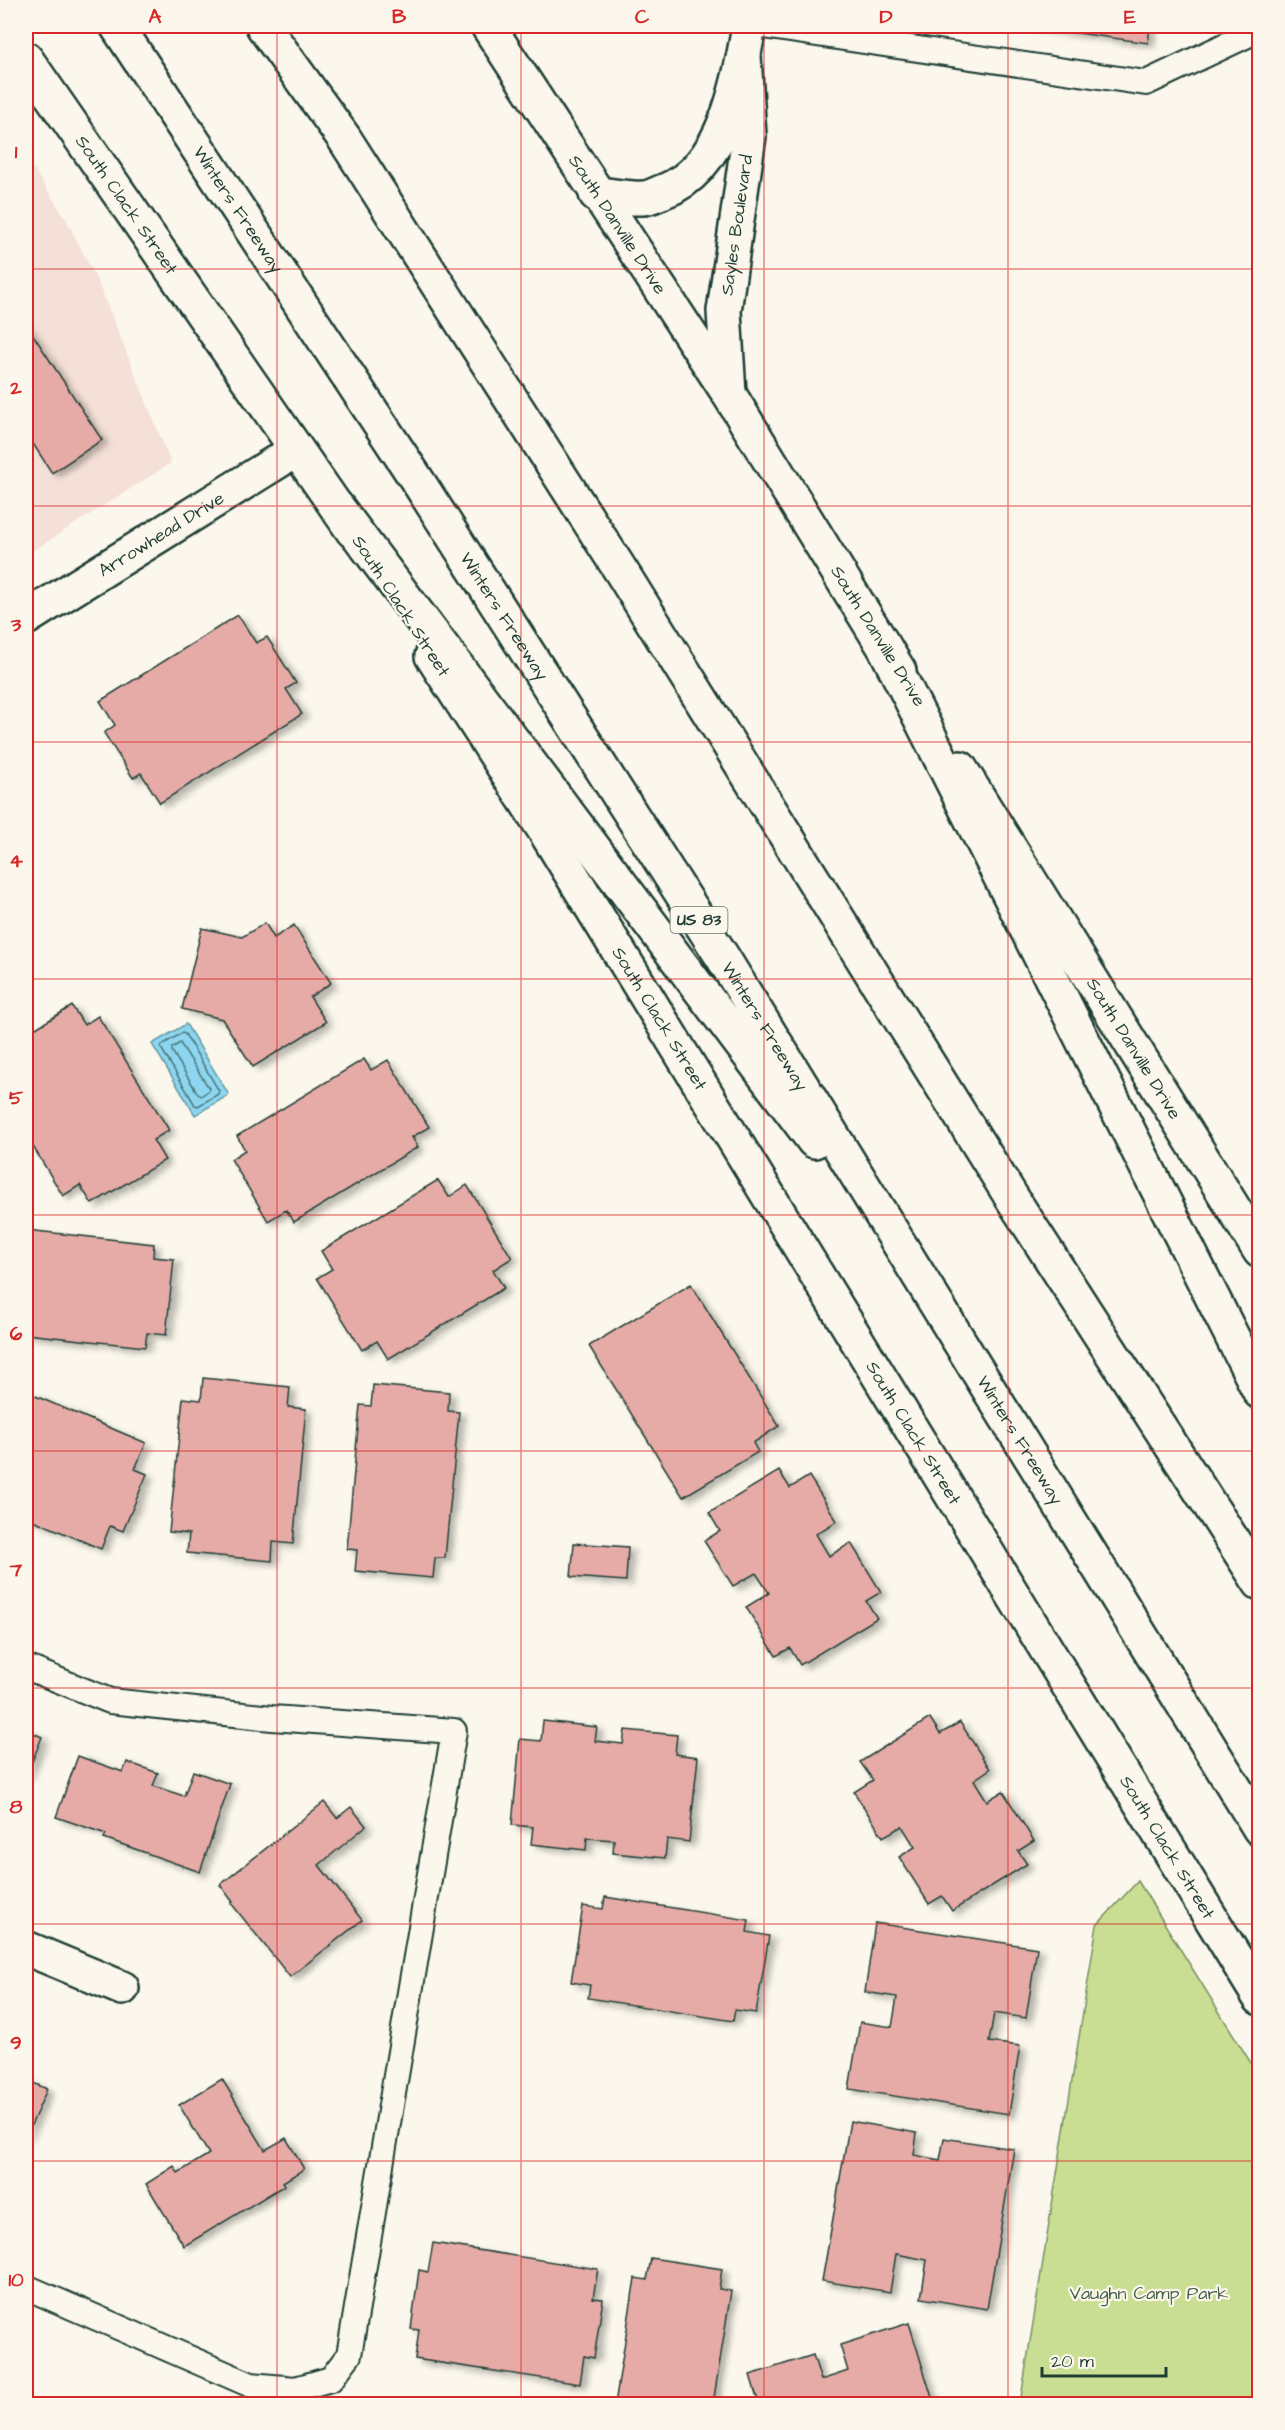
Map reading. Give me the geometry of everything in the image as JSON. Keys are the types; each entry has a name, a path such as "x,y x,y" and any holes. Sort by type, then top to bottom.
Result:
{"main road":[{"name":"Winters Freeway","path":"117,26 453,536 723,958 1260,1829"},
{"path":"264,26 370,178 621,571 1005,1188 1260,1583"},
{"name":"South Danville Drive","path":"488,26 729,394 1260,1251"},
{"name":"Sayles Boulevard","path":"596,194 645,198 670,189 694,174 715,146 729,111 747,41"},
{"name":"Sayles Boulevard","path":"729,394 724,311 749,136 747,41"},
{"name":"South Clack Street","path":"26,59 337,507 551,842 1260,1998"},
{"name":"Arrowhead Drive","path":"26,618 296,450"},
{"path":"337,507 937,1305"},
{"path":"884,646 1260,1392"},
{"path":"26,1948 122,1988"}],"lane":[{"path":"763,26 879,34 1146,84 1260,29"},
{"path":"26,1667 110,1701 272,1718 454,1731 349,2355 331,2379 295,2389 251,2385 26,2287"}],"shaded area":[{"path":"26,157 66,219 98,282 171,463 26,555"}],"green space":[{"name":"Vaughn Camp Park","path":"1138,1881 1259,2076 1259,2404 1020,2404 1097,1925"}],"water":[{"path":"186,1024 229,1095 195,1115 152,1044"}],"building":[{"path":"1028,26 1150,26 1148,43"},
{"path":"26,324 102,440 52,473 26,433"},
{"path":"238,615 256,643 267,637 296,683 286,689 302,714 160,803 141,773 133,778 104,733 115,725 100,701"},
{"path":"265,923 274,938 294,925 331,983 310,997 326,1022 253,1067 222,1019 182,1009 202,928 242,937"},
{"path":"72,1006 84,1025 98,1016 169,1130 153,1140 165,1160 92,1204 80,1185 63,1196 26,1135 26,1034"},
{"path":"364,1059 371,1070 388,1060 429,1127 412,1137 418,1147 294,1222 286,1210 268,1221 231,1159 245,1150 237,1136"},
{"path":"438,1180 449,1197 467,1185 512,1258 493,1270 504,1288 388,1359 377,1341 362,1350 317,1278 332,1269 321,1251"},
{"path":"26,1230 154,1244 153,1257 174,1259 166,1335 147,1333 145,1347 26,1334"},
{"path":"691,1284 779,1426 753,1443 758,1452 683,1497 589,1346"},
{"path":"203,1378 290,1387 288,1407 306,1409 293,1544 273,1542 272,1561 187,1553 189,1534 169,1532 183,1398 201,1400"},
{"path":"373,1385 449,1392 448,1411 459,1412 445,1558 435,1558 433,1578 355,1571 357,1550 347,1549 360,1405 371,1406"},
{"path":"26,1392 146,1443 135,1469 147,1474 123,1531 110,1526 101,1549 26,1517"},
{"path":"779,1471 790,1488 809,1476 837,1521 816,1534 829,1556 851,1543 881,1592 866,1601 877,1618 800,1665 790,1648 776,1656 746,1607 769,1593 756,1573 733,1586 704,1541 720,1531 709,1513"},
{"path":"574,1543 628,1547 626,1581 571,1577"},
{"path":"930,1718 940,1734 960,1722 990,1769 974,1780 987,1801 1003,1791 1034,1841 1018,1851 1027,1864 952,1911 942,1896 929,1904 899,1857 915,1847 902,1826 883,1837 854,1792 873,1780 860,1762"},
{"path":"543,1721 597,1727 595,1741 623,1744 625,1730 677,1735 675,1754 698,1757 689,1842 667,1839 665,1858 613,1853 614,1840 587,1838 586,1850 531,1844 533,1827 512,1825 520,1739 541,1741"},
{"path":"26,1730 42,1737 26,1777"},
{"path":"78,1756 123,1772 127,1762 158,1773 153,1786 184,1796 193,1771 230,1784 200,1872 104,1838 106,1834 56,1817"},
{"path":"324,1802 337,1818 351,1807 366,1826 319,1865 362,1920 290,1977 231,1903 233,1902 220,1885"},
{"path":"605,1897 749,1920 747,1932 769,1936 756,2013 735,2010 733,2021 588,1998 590,1985 571,1982 583,1906 603,1909"},
{"path":"875,1923 1037,1948 1026,2018 994,2013 989,2042 1020,2046 1009,2114 849,2089 860,2022 892,2027 897,1997 865,1992"},
{"path":"222,2079 265,2150 286,2138 304,2169 283,2182 285,2185 184,2246 146,2184 174,2166 178,2173 209,2154 179,2105"},
{"path":"26,2080 47,2089 26,2137"},
{"path":"850,2121 917,2133 914,2155 940,2160 944,2138 1014,2149 987,2309 921,2298 927,2260 896,2254 890,2292 822,2281"},
{"path":"433,2243 598,2269 593,2298 603,2299 594,2358 584,2356 580,2384 415,2359 419,2330 411,2329 419,2270 428,2272"},
{"path":"651,2258 722,2269 719,2289 731,2291 713,2404 615,2404 635,2278 647,2280"},
{"path":"909,2323 934,2404 759,2404 750,2375 813,2355 821,2380 848,2371 840,2345"}]}
